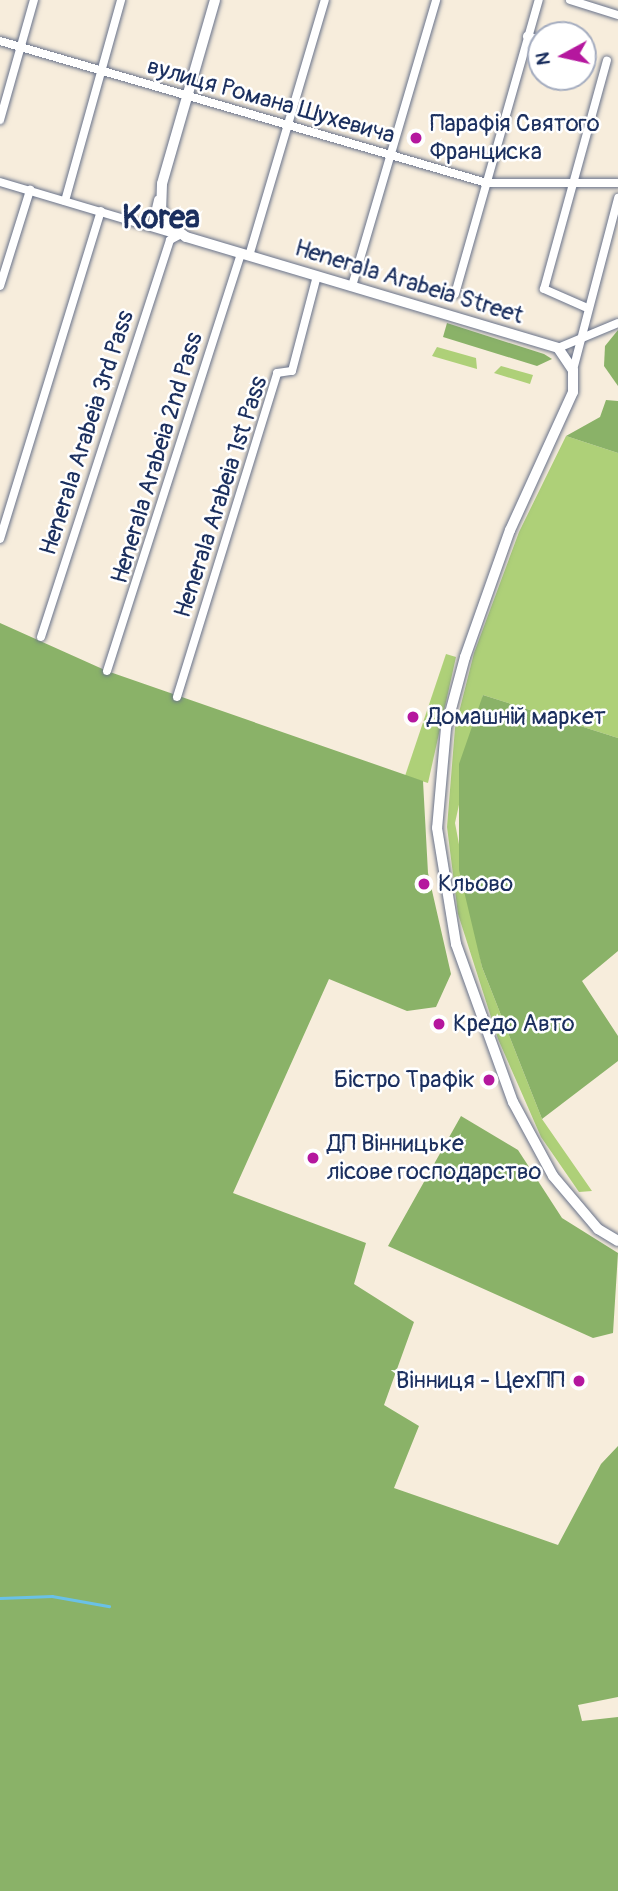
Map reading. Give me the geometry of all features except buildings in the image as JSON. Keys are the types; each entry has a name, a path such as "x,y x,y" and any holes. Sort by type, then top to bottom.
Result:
{"main road":[{"path":"183,236 163,216 162,184 215,0"},
{"name":"Henerala Arabeia Street","path":"183,236 558,348"},
{"path":"558,348 573,370 573,392 510,530 465,657 444,740 437,828 456,944 513,1102 553,1176 598,1229 618,1241"}],"street":[{"path":"0,120 34,0"},
{"path":"65,201 121,0"},
{"name":"Henerala Arabeia 2nd Pass","path":"107,671 288,125 325,0"},
{"path":"352,286 436,0"},
{"path":"532,21 539,0"},
{"path":"570,0 618,15"},
{"path":"455,294 527,36"},
{"name":"вулиця Романа Шухевича","path":"0,41 487,183 618,183"},
{"path":"585,307 544,289 607,61"},
{"path":"0,182 183,236"},
{"path":"152,226 162,184"},
{"path":"0,286 30,190"},
{"path":"573,370 584,336 585,307 618,198"},
{"path":"0,539 101,211"},
{"name":"Henerala Arabeia 3rd Pass","path":"41,637 170,240 183,236"},
{"name":"Henerala Arabeia 1st Pass","path":"177,697 277,373 292,371 317,276"},
{"path":"558,348 618,323"}],"green space":[{"path":"447,323 544,354 552,359 537,366 443,337"},
{"path":"618,330 618,386 604,366 605,346"},
{"path":"437,347 476,358 477,369 432,356"},
{"path":"501,366 533,375 530,384 494,373"},
{"path":"606,400 618,401 618,453 566,436 600,417"},
{"path":"566,436 618,453 618,738 483,695 455,823 482,967 542,1119 592,1191 579,1192 541,1137 498,1039 458,914 447,827 455,728 474,653 519,532"},
{"path":"0,623 107,671 423,781 428,873 451,974 436,1007 407,1011 329,979 233,1193 366,1243 354,1284 414,1322 384,1405 419,1426 394,1488 558,1545 601,1464 618,1446 618,1697 578,1705 582,1721 618,1717 618,1891 0,1891"},
{"path":"446,654 456,657 428,783 405,776"},
{"path":"483,695 618,738 618,951 582,981 618,1036 618,1061 542,1119 482,967 459,870 459,764"},
{"path":"461,1116 518,1150 562,1218 618,1253 613,1333 593,1338 388,1246"}],"waterway":[{"path":"0,1598 52,1596 109,1606"}],"place":[{"name":"Парафія Святого Франциска","path":"416,138"},
{"name":"Домашній маркет","path":"413,717"},
{"name":"Кльово","path":"424,884"},
{"name":"Кредо Авто","path":"439,1024"},
{"name":"Бістро Трафік","path":"489,1080"},
{"name":"ДП Вінницьке лісове господарство","path":"313,1158"},
{"name":"Вінниця - ЦехПП","path":"579,1381"}],"district":[{"name":"Korea","path":"161,218"}]}
